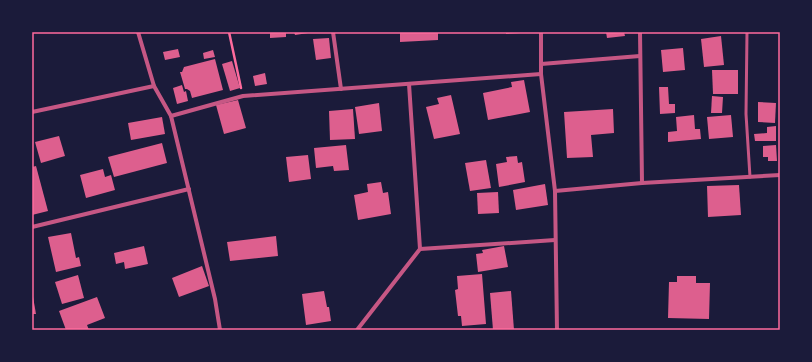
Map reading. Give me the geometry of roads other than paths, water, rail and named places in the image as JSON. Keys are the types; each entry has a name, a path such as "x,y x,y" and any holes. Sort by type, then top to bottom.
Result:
{"street":[{"path":"138,32 154,86 171,116 215,298 220,330"},
{"path":"334,32 341,89"},
{"path":"541,32 541,74 555,191 557,330"},
{"path":"640,32 642,183"},
{"path":"541,64 640,56"},
{"path":"171,116 243,96 541,74"},
{"path":"357,330 420,249 409,84"},
{"path":"32,112 154,86"},
{"path":"555,191 642,183 780,175"},
{"path":"32,227 189,189"},
{"path":"420,249 555,240"}],"lane":[{"path":"747,32 746,114 750,177"}]}
